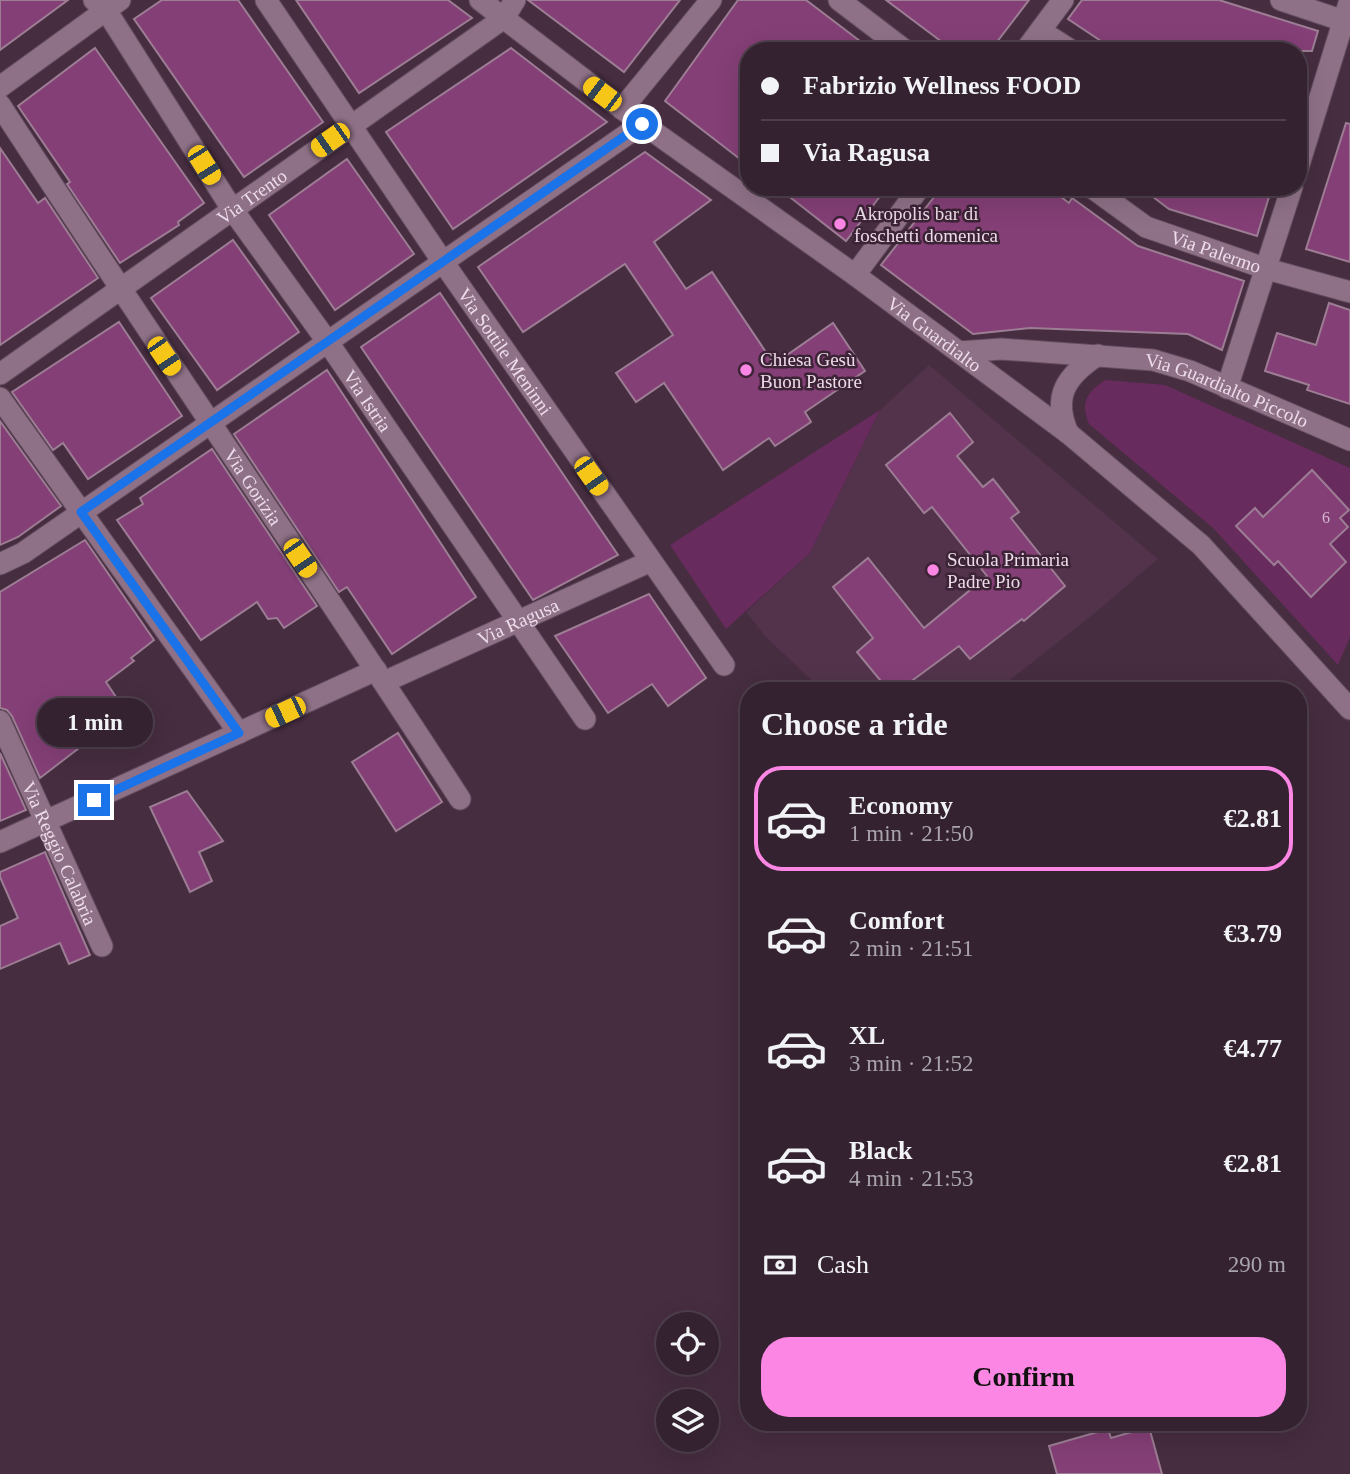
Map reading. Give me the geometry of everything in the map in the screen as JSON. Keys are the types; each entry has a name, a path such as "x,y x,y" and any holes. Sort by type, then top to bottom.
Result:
{"street":[{"name":"Via Sottile Meninni","path":"266,0 350,127 724,665"},
{"name":"Via Guardialto","path":"480,0 509,9 622,109 740,193"},
{"path":"622,109 710,0"},
{"path":"839,0 894,42"},
{"path":"1032,42 1063,0"},
{"path":"1281,0 1347,22"},
{"path":"1307,138 1347,22 1350,0"},
{"path":"0,88 107,3"},
{"name":"Via Istria","path":"107,3 232,209 327,341 585,719"},
{"name":"Via Trento","path":"0,374 350,127 509,9"},
{"path":"1041,31 1058,42"},
{"name":"Via Gorizia","path":"0,105 119,289 460,799"},
{"path":"0,564 23,553 642,124"},
{"name":"Via Guardialto","path":"744,196 1068,433 1201,545 1350,709"},
{"path":"855,275 913,196"},
{"name":"Via Palermo","path":"1103,196 1146,227 1266,269 1350,292"},
{"path":"1227,388 1289,196"},
{"name":"Via Guardialto Piccolo","path":"960,352 1001,349 1153,360 1190,371 1350,440"},
{"path":"1068,433 1061,417 1061,398 1065,386 1077,368 1098,355"},
{"path":"0,398 239,733"},
{"name":"Via Ragusa","path":"0,842 239,733 519,622 650,561"},
{"name":"Via Reggio Calabria","path":"0,721 102,946"}],"shaded area":[{"path":"929,365 1158,559 1007,682 814,682 766,637 746,612 810,553 880,410"},
{"path":"1105,380 1165,385 1350,468 1350,637 1338,665 1213,528 1089,424 1085,410 1087,398"},
{"path":"880,410 810,553 726,629 670,545"}],"building":[{"path":"0,0 68,0 0,50"},
{"path":"162,0 238,0 323,122 244,177 134,19"},
{"path":"296,0 448,0 472,18 359,93"},
{"path":"528,0 680,0 624,72"},
{"path":"738,0 806,0 861,42 740,42 740,159 665,101"},
{"path":"886,0 1029,0 997,42 942,42"},
{"path":"1082,0 1219,0 1318,31 1312,51 1307,51 1307,42 1102,42 1068,19"},
{"path":"95,48 204,203 178,222 179,225 120,263 67,184 70,182 18,106"},
{"path":"511,48 607,122 453,229 386,132"},
{"path":"1346,123 1350,124 1350,262 1306,249"},
{"path":"0,148 38,203 45,198 98,278 0,345"},
{"path":"645,152 711,200 654,242 686,289 712,272 774,364 833,323 865,371 805,412 811,422 775,446 769,438 723,470 664,383 636,402 616,373 673,335 625,264 523,332 478,267"},
{"path":"347,159 414,254 335,310 269,215"},
{"path":"788,196 880,196 846,241"},
{"path":"935,196 1060,196 1069,203 1072,198 1138,246 1244,281 1222,350 1188,334 1030,328 973,334 881,265"},
{"path":"1152,196 1269,196 1257,236 1169,209"},
{"path":"233,240 299,332 217,390 151,298"},
{"path":"440,293 618,555 533,600 361,347"},
{"path":"1329,303 1350,310 1350,404 1307,390 1309,385 1265,371 1277,333 1316,345"},
{"path":"119,322 182,416 88,479 63,443 53,450 12,392"},
{"path":"327,370 476,597 392,654 347,587 339,592 234,434"},
{"path":"950,413 973,442 957,456 983,487 993,479 1019,512 1011,518 1065,586 1024,621 1022,619 970,659 959,646 910,682 882,682 857,652 873,638 833,587 868,558 924,628 987,576 932,507 924,513 886,465"},
{"path":"0,421 61,506 18,537 0,545"},
{"path":"212,449 317,606 284,628 277,618 268,619 257,602 201,640 117,520 143,504 140,498"},
{"path":"1312,470 1349,510 1340,518 1348,527 1330,544 1346,562 1311,597 1278,561 1274,565 1236,526 1255,508 1263,517"},
{"path":"85,540 154,640 131,658 134,661 106,682 126,712 40,778 12,716 7,710 0,708 0,592"},
{"path":"649,594 706,678 668,706 652,684 608,713 555,636"},
{"path":"398,733 442,802 396,831 352,762"},
{"path":"0,753 26,810 0,821"},
{"path":"187,791 223,841 199,852 212,881 190,892 150,807"},
{"path":"45,852 90,955 69,964 60,943 0,969 0,926 18,918 0,872"},
{"path":"1101,1431 1109,1431 1111,1438 1135,1431 1150,1431 1162,1474 1057,1474 1049,1446"}],"place":[{"name":"Akropolis bar di foschetti domenica","path":"840,224"},
{"name":"Chiesa Gesù Buon Pastore","path":"746,370"},
{"name":"Scuola Primaria Padre Pio","path":"933,570"}],"route":[{"path":"94,800 239,733 81,512 642,124"}]}
